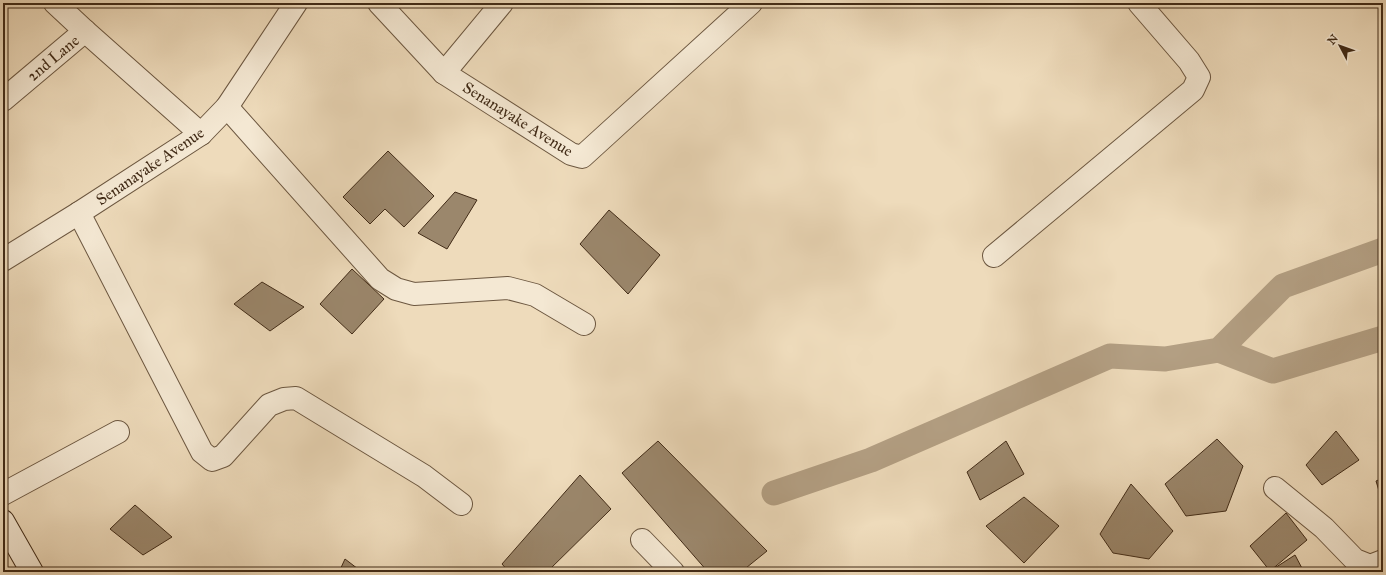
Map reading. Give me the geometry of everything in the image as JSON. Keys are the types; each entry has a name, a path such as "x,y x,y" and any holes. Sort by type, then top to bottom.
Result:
{"street":[{"name":"Senanayake Avenue","path":"3,260 201,134 227,107 296,3"},
{"name":"Senanayake Avenue","path":"380,3 444,73 571,154 582,156 751,3"},
{"path":"444,73 502,3"},
{"path":"994,256 1193,90 1199,77 1189,61 1139,3"},
{"path":"63,6 85,31 201,134"},
{"name":"2nd Lane","path":"3,100 85,31"},
{"path":"227,107 380,279 396,289 414,294 508,288 535,295 584,324"},
{"path":"79,213 202,452 212,460 223,456 269,405 284,399 296,398 424,476 461,504"},
{"path":"3,494 118,432"},
{"path":"1275,488 1324,528 1355,560 1370,566 1383,561"},
{"path":"3,521 32,572"},
{"path":"642,540 672,572"}],"building":[{"path":"388,151 434,196 404,227 385,209 370,224 343,197"},
{"path":"455,192 477,200 447,249 418,233"},
{"path":"609,210 660,255 628,294 580,244"},
{"path":"352,269 384,299 352,334 320,304"},
{"path":"262,282 304,307 270,331 234,304"},
{"path":"1336,431 1359,460 1322,485 1306,465"},
{"path":"1217,439 1243,466 1226,511 1186,516 1165,484"},
{"path":"658,441 767,551 741,572 708,572 622,473"},
{"path":"1006,441 1024,474 980,500 967,472"},
{"path":"580,475 611,509 547,572 509,572 502,564"},
{"path":"1383,478 1383,504 1376,481"},
{"path":"1131,484 1173,531 1149,559 1113,553 1100,534"},
{"path":"1024,497 1059,526 1024,563 986,526"},
{"path":"135,505 172,537 143,555 110,529"},
{"path":"1286,513 1307,540 1270,571 1250,546"},
{"path":"1295,555 1304,572 1270,572 1270,571"},
{"path":"345,559 362,572 339,572"}],"waterway":[{"path":"774,493 871,460 1110,356 1165,359 1219,350 1283,286 1383,250"},
{"path":"1219,350 1273,371 1383,338"}]}
